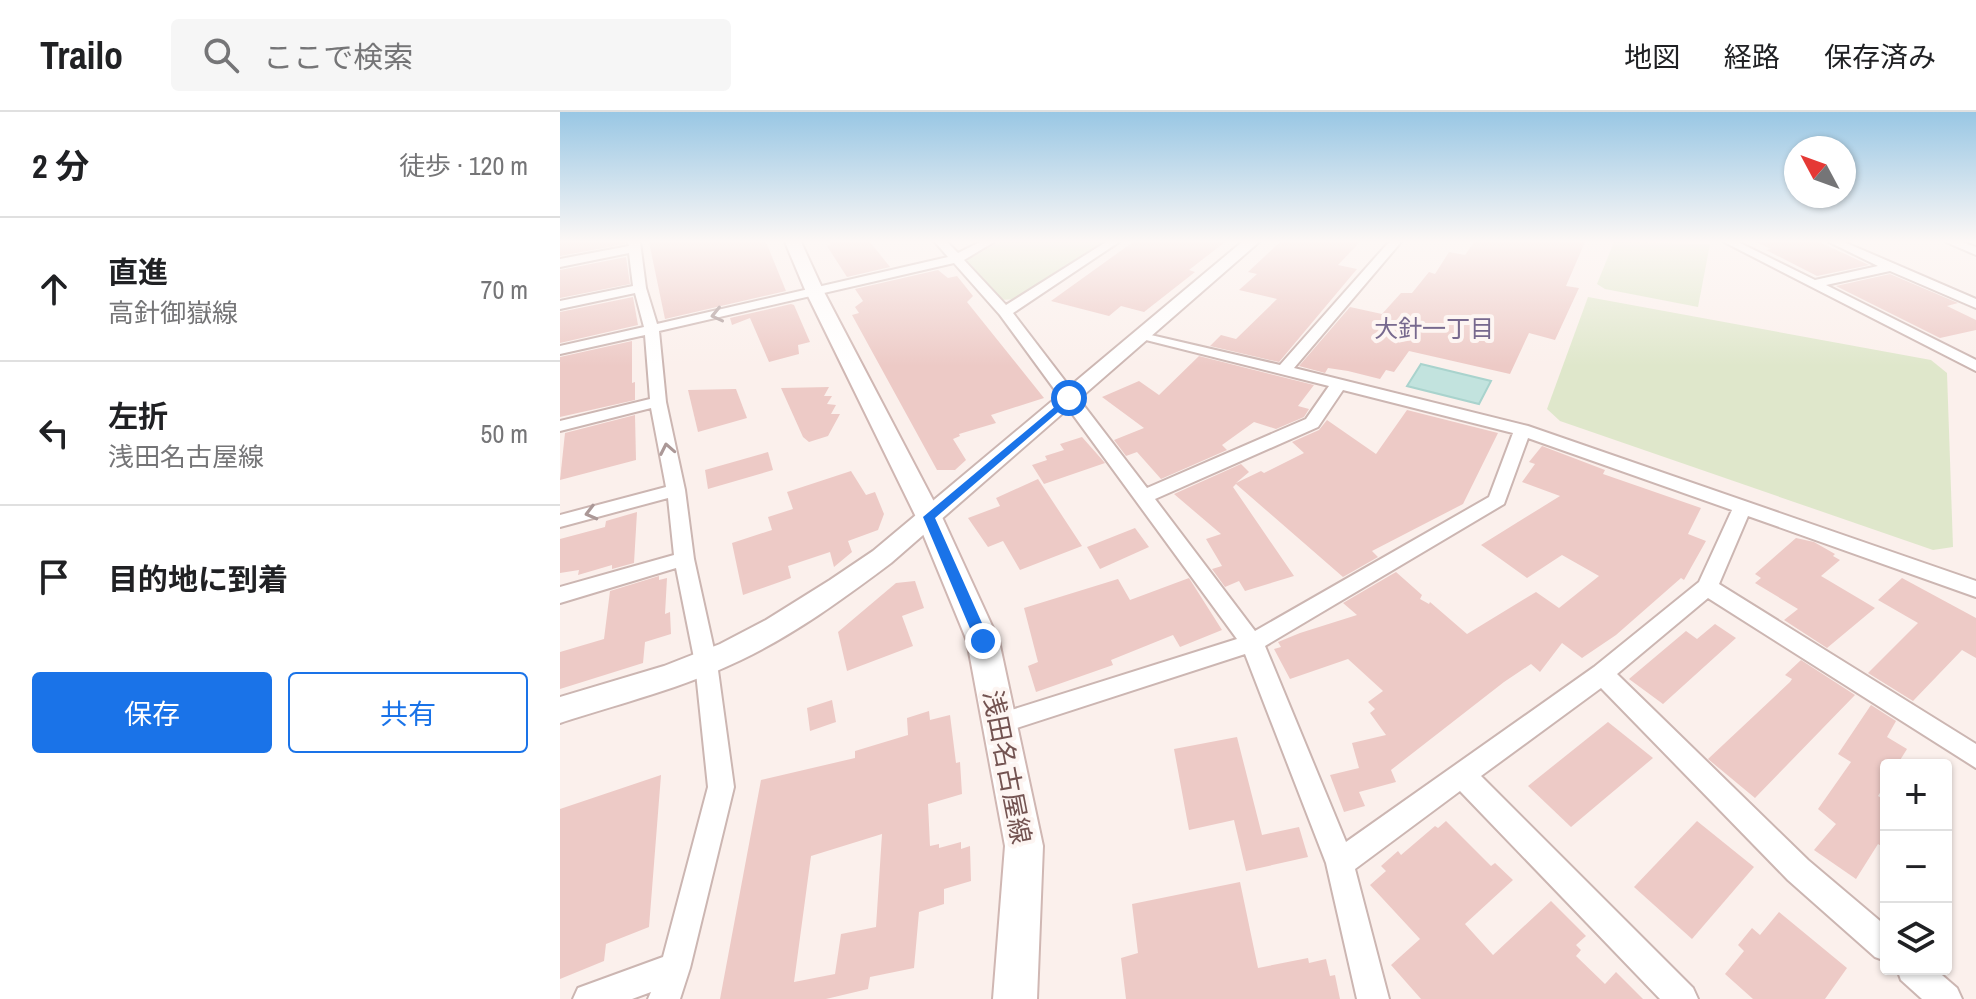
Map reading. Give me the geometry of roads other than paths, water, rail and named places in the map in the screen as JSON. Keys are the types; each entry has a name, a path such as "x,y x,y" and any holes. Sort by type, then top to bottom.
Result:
{"main road":[{"name":"浅田名古屋線","path":"811,283 929,517 983,641 1024,846 1015,999"}],"street":[{"path":"639,283 652,330 658,402 676,490 684,559 706,663 721,787 675,968 664,999"},
{"path":"560,350 852,283"},
{"path":"979,283 1005,312 1252,643 1340,863 1373,999"},
{"path":"1005,312 1049,283"},
{"path":"560,710 706,663 773,631 830,595 882,557 1203,283"},
{"path":"1284,370 1359,283"},
{"path":"1928,283 1976,304"},
{"path":"1815,284 1976,366"},
{"path":"560,305 640,288"},
{"path":"1143,335 1522,430 1976,589"},
{"path":"1143,497 1312,423 1339,384"},
{"path":"560,426 658,402"},
{"path":"998,724 1252,643 1497,500 1522,430"},
{"path":"560,521 676,490"},
{"path":"1340,863 1602,674 1707,587 1743,507"},
{"path":"560,595 684,559"},
{"path":"1707,587 1976,757"},
{"path":"1602,674 1798,870 1880,941"},
{"path":"1462,775 1682,999"},
{"path":"589,999 675,968"},
{"path":"1919,975 1946,999"}],"water":[{"path":"1421,364 1491,381 1479,404 1407,386"}],"district":[{"name":"大針一丁目","path":"1434,329"}]}
